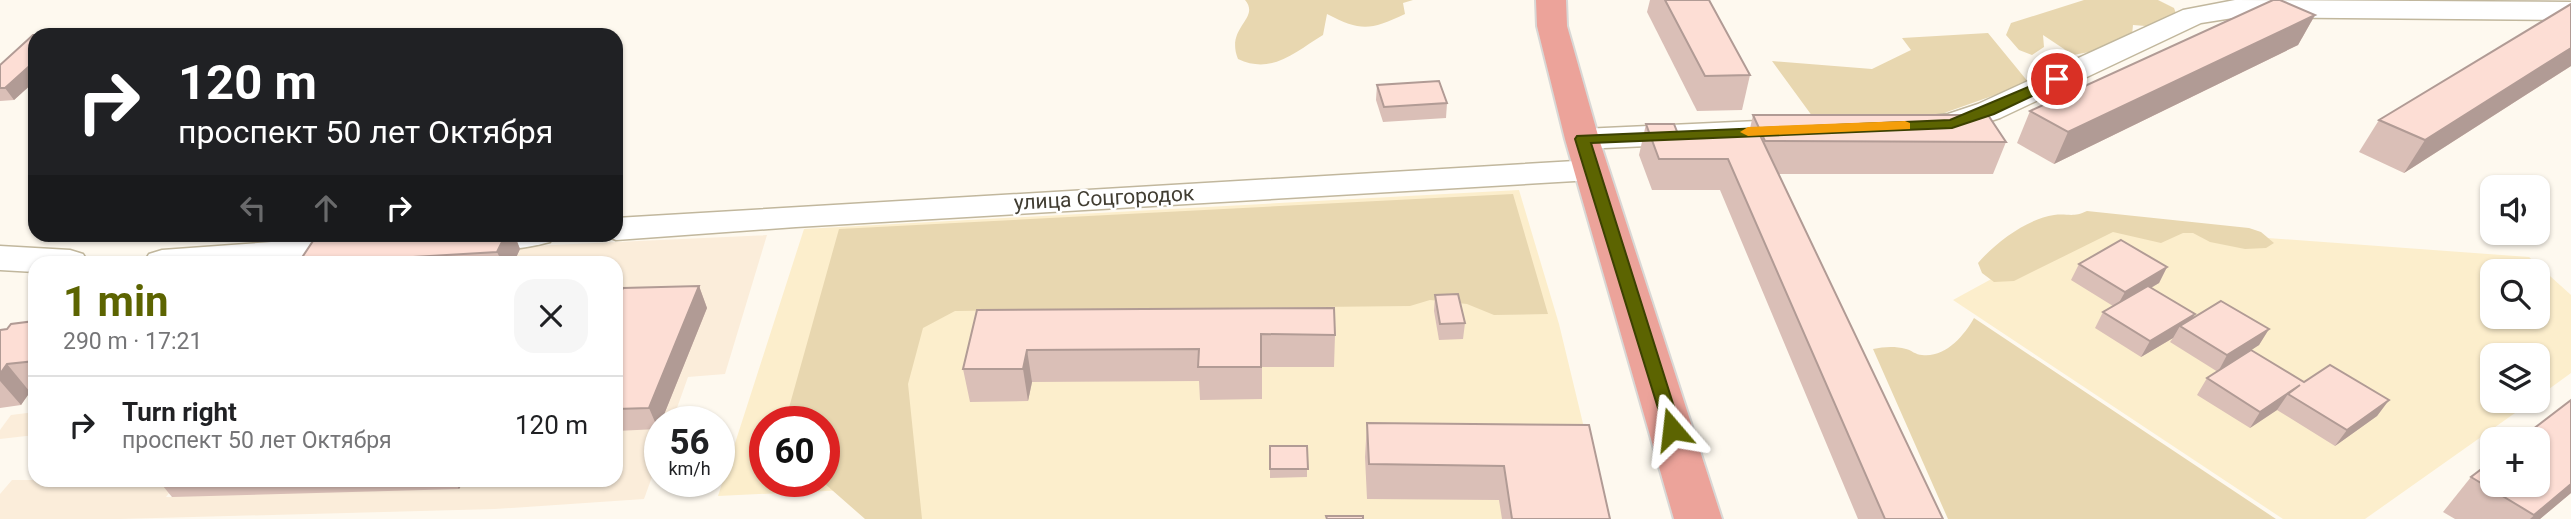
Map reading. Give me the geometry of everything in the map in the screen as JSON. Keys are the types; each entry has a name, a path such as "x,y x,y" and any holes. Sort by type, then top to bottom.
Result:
{"main road":[{"path":"1551,0 1552,26 1587,154 1698,519"}],"street":[{"path":"1898,126 1952,124 1964,120 1989,111 2193,16 2228,10 2571,11"},
{"name":"улица Соцгородок","path":"623,228 1587,154 1832,128"},
{"path":"428,243 440,242"},
{"path":"246,256 386,246"},
{"path":"0,258 28,260"}],"shaded area":[{"path":"1245,0 1413,0 1403,3 1405,14 1374,26 1349,24 1327,14 1323,35 1283,59 1262,64 1238,59 1235,48 1239,31 1249,13"},
{"path":"2084,0 2158,0 2174,8 2178,19 2158,27 2133,25 2132,35 2095,51 2073,55 2043,35 2044,47 2032,55 2019,50 2006,35 2011,23"},
{"path":"1988,33 2029,83 1913,124 1818,124 1772,61 1872,69 1911,50 1902,38"},
{"path":"1519,190 1559,324 1606,519 884,519 890,488 840,490 840,406 749,406 749,495 735,495 735,443 804,229"},
{"path":"1513,194 1548,314 1494,315 1467,304 1430,300 1410,306 955,311 923,328 908,384 922,519 865,519 840,497 840,406 789,406 839,229"},
{"path":"2087,211 2249,228 2261,232 2274,243 2266,248 2245,249 2210,242 2193,233 2183,233 2161,243 2113,232 2014,281 1994,282 1982,273 1978,263 1994,247 2023,226 2044,217"},
{"path":"2090,225 2529,257 2531,259 2480,259 2480,329 2550,329 2550,276 2571,295 2571,373 2550,388 2550,343 2480,343 2480,413 2515,413 2495,427 2480,427 2480,438 2365,519 2283,519 1953,300"},
{"path":"767,235 725,374 688,377 678,406 644,406 644,499 495,509 120,519 0,519 0,494 12,480 28,480 28,487 174,487 166,497 172,497 180,487 623,487 623,256 330,256"},
{"path":"1974,318 2276,519 1948,519 1873,349 1893,347 1920,355 1938,353 1953,344"},
{"path":"28,413 28,436 0,439 0,430 11,415"}],"building":[{"path":"1665,0 1709,0 1750,75 1705,76"},
{"path":"2273,0 2280,0 2315,15 2068,132 2030,111"},
{"path":"2571,4 2571,48 2425,140 2379,120"},
{"path":"28,40 28,67 5,88 0,88 0,65"},
{"path":"1439,81 1447,103 1384,107 1377,85"},
{"path":"1753,115 1988,115 2006,142 1765,141"},
{"path":"1646,124 1674,124 1678,134 1759,133 1943,519 1885,519 1728,159 1659,159"},
{"path":"2121,240 2167,267 2125,292 2079,264"},
{"path":"312,242 502,242 497,252 430,256 303,256"},
{"path":"699,286 650,406 623,409 623,288"},
{"path":"2148,286 2195,314 2150,341 2103,312"},
{"path":"1458,294 1465,323 1440,324 1435,295"},
{"path":"2221,301 2269,329 2227,355 2180,326"},
{"path":"1334,308 1335,335 1261,334 1261,367 1198,367 1199,349 1027,350 1023,369 963,369 977,310"},
{"path":"28,322 28,362 7,364 0,374 0,330 7,329 11,324"},
{"path":"2251,350 2304,382 2330,365 2389,400 2347,430 2288,394 2300,385 2260,412 2207,378"},
{"path":"2571,400 2571,484 2534,515 2504,497 2550,497 2550,427 2536,427"},
{"path":"1367,423 1589,425 1610,519 1512,519 1504,466 1369,464"},
{"path":"1270,446 1307,446 1308,469 1270,469"},
{"path":"2480,470 2480,482 2471,477"},
{"path":"1326,516 1363,516 1363,519 1327,519"}],"slow traffic":[{"path":"1748,132 1905,126"}],"route":[{"path":"1672,429 1582,139 1952,124 1989,111 2057,79"}]}
